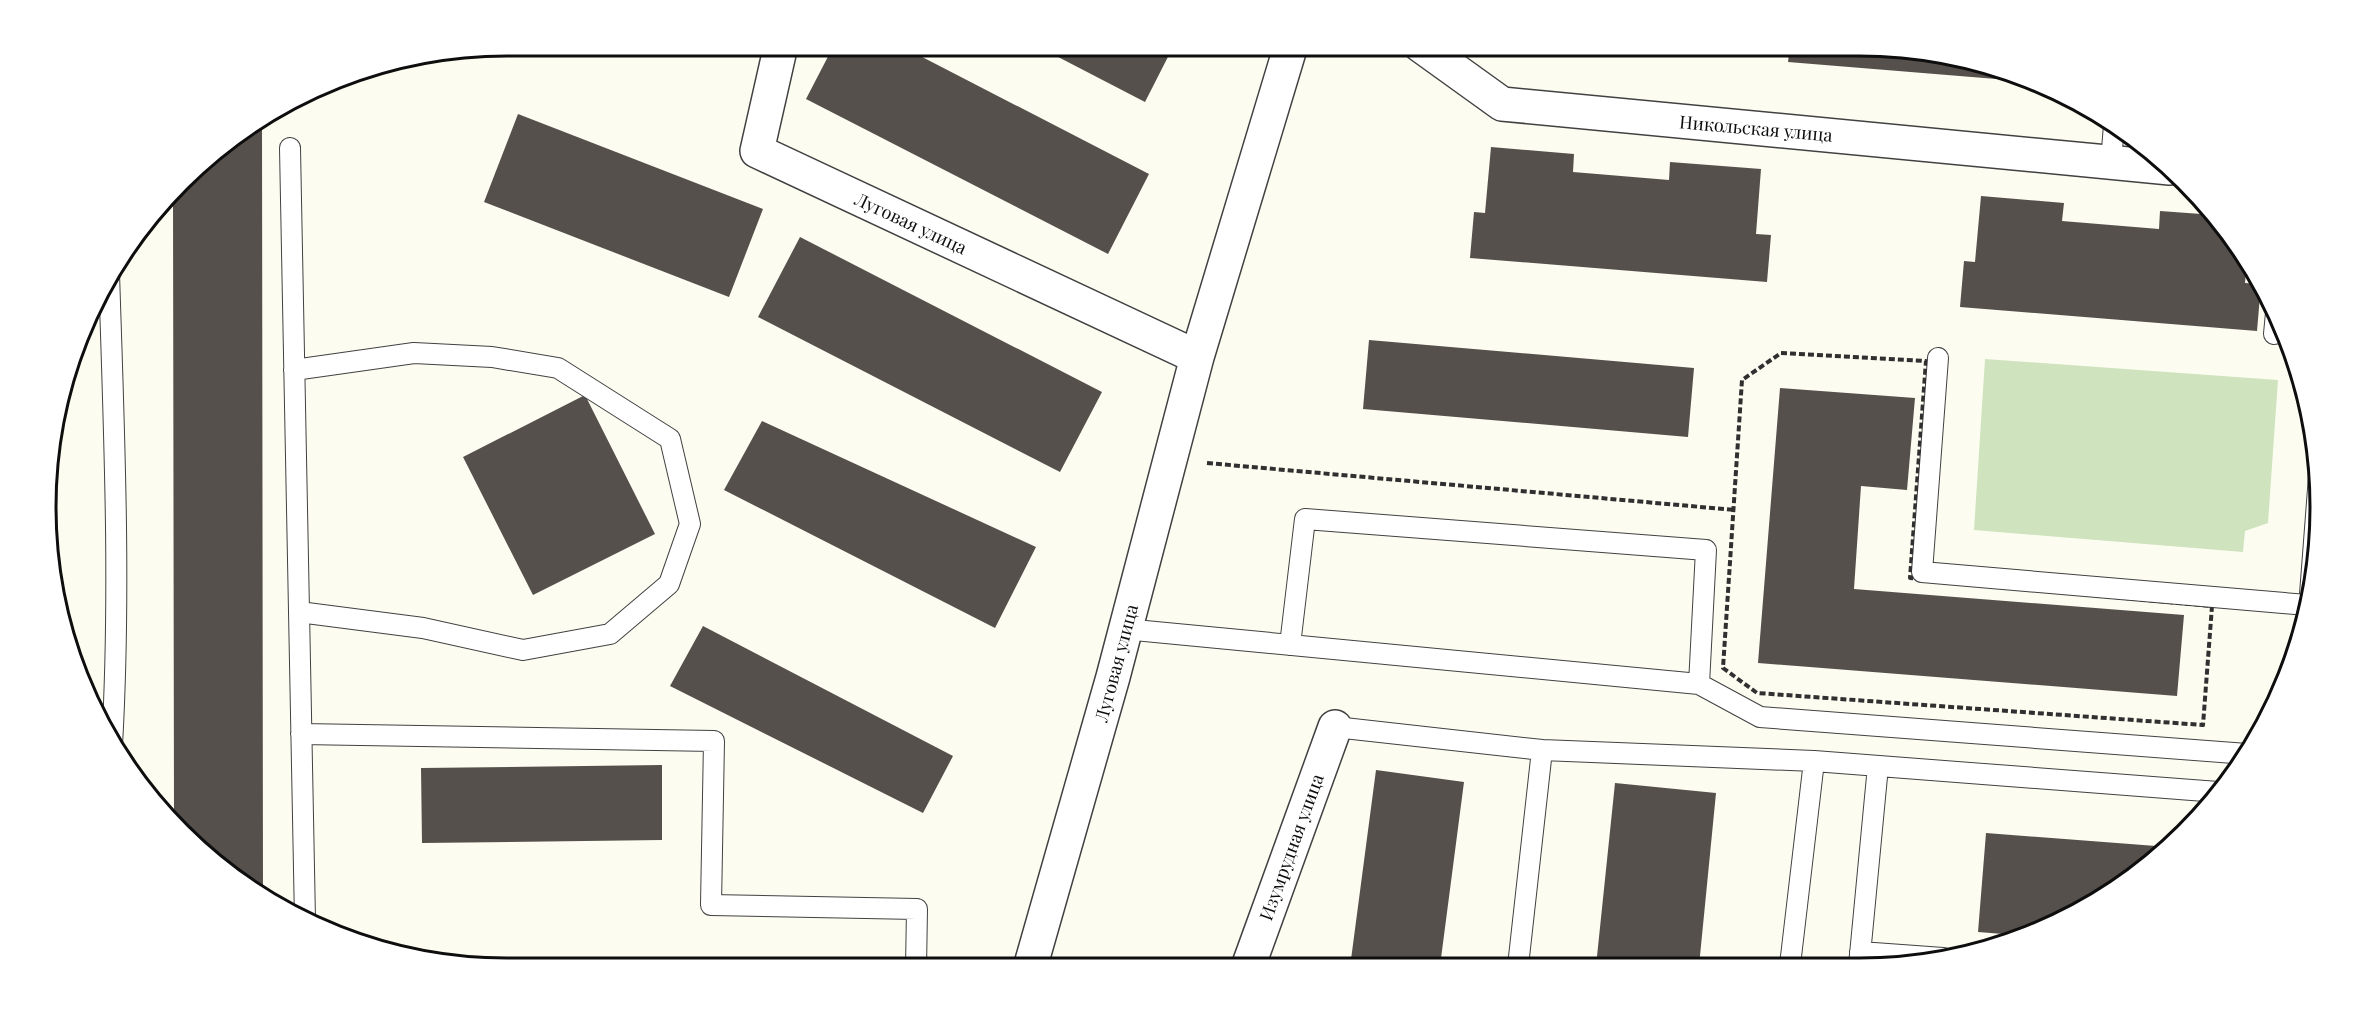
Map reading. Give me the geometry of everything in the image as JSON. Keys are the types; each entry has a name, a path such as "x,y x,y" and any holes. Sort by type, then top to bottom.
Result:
{"street":[{"name":"Луговая улица","path":"779,56 757,151 1197,357"},
{"name":"Луговая улица","path":"1033,958 1113,677 1197,357 1288,56"},
{"name":"Никольская улица","path":"1435,56 1502,104 2154,166"},
{"name":"Изумрудная улица","path":"1251,958 1335,726"}],"lane":[{"path":"2111,162 2113,135"},
{"path":"290,148 305,911"},
{"path":"110,293 115,483 113,727"},
{"path":"294,370 414,353 492,357 558,368 670,439 690,524 669,584 610,634 523,650 423,628 299,612"},
{"path":"1938,358 1922,572 2299,604"},
{"path":"1290,645 1305,519 1706,550 1699,684"},
{"path":"1124,630 1699,684 1760,717 2236,753"},
{"path":"1335,726 1542,750 1814,761 2208,791"},
{"path":"301,734 714,741 711,905 917,909 916,958"},
{"path":"1519,958 1542,750"},
{"path":"1791,958 1814,761"},
{"path":"1878,766 1860,958 1888,958"}],"path":[{"path":"1169,459 1735,510"}],"green space":[{"path":"1985,359 2278,380 2268,523 2245,531 2243,552 1974,530"}],"building":[{"path":"828,56 920,56 1149,174 1108,254 806,99"},
{"path":"1056,56 1168,56 1145,102"},
{"path":"1789,56 1888,56 1946,64 2005,80 1788,62"},
{"path":"518,114 763,209 729,297 484,202"},
{"path":"262,128 263,886 209,846 174,811 173,204 209,168"},
{"path":"1491,147 1574,154 1573,172 1669,180 1670,162 1761,169 1756,234 1771,235 1767,282 1470,258 1474,212 1485,213"},
{"path":"1981,196 2064,203 2062,221 2159,229 2160,211 2201,214 2233,256 2246,276 2245,283 2250,283 2260,301 2257,331 1960,307 1964,261 1975,262"},
{"path":"800,237 1102,392 1060,472 758,317"},
{"path":"1369,340 1694,368 1688,437 1363,409"},
{"path":"1780,388 1915,398 1907,490 1861,486 1854,589 2184,615 2177,696 1758,663"},
{"path":"585,395 655,534 533,595 463,457"},
{"path":"762,421 1036,547 995,628 724,490"},
{"path":"703,626 953,756 923,813 670,686"},
{"path":"662,765 662,840 422,843 421,768"},
{"path":"1376,770 1464,782 1441,958 1351,958"},
{"path":"1615,783 1716,793 1700,958 1597,958"},
{"path":"1986,833 2156,846 2109,882 2058,912 2005,934 1978,932"}]}
